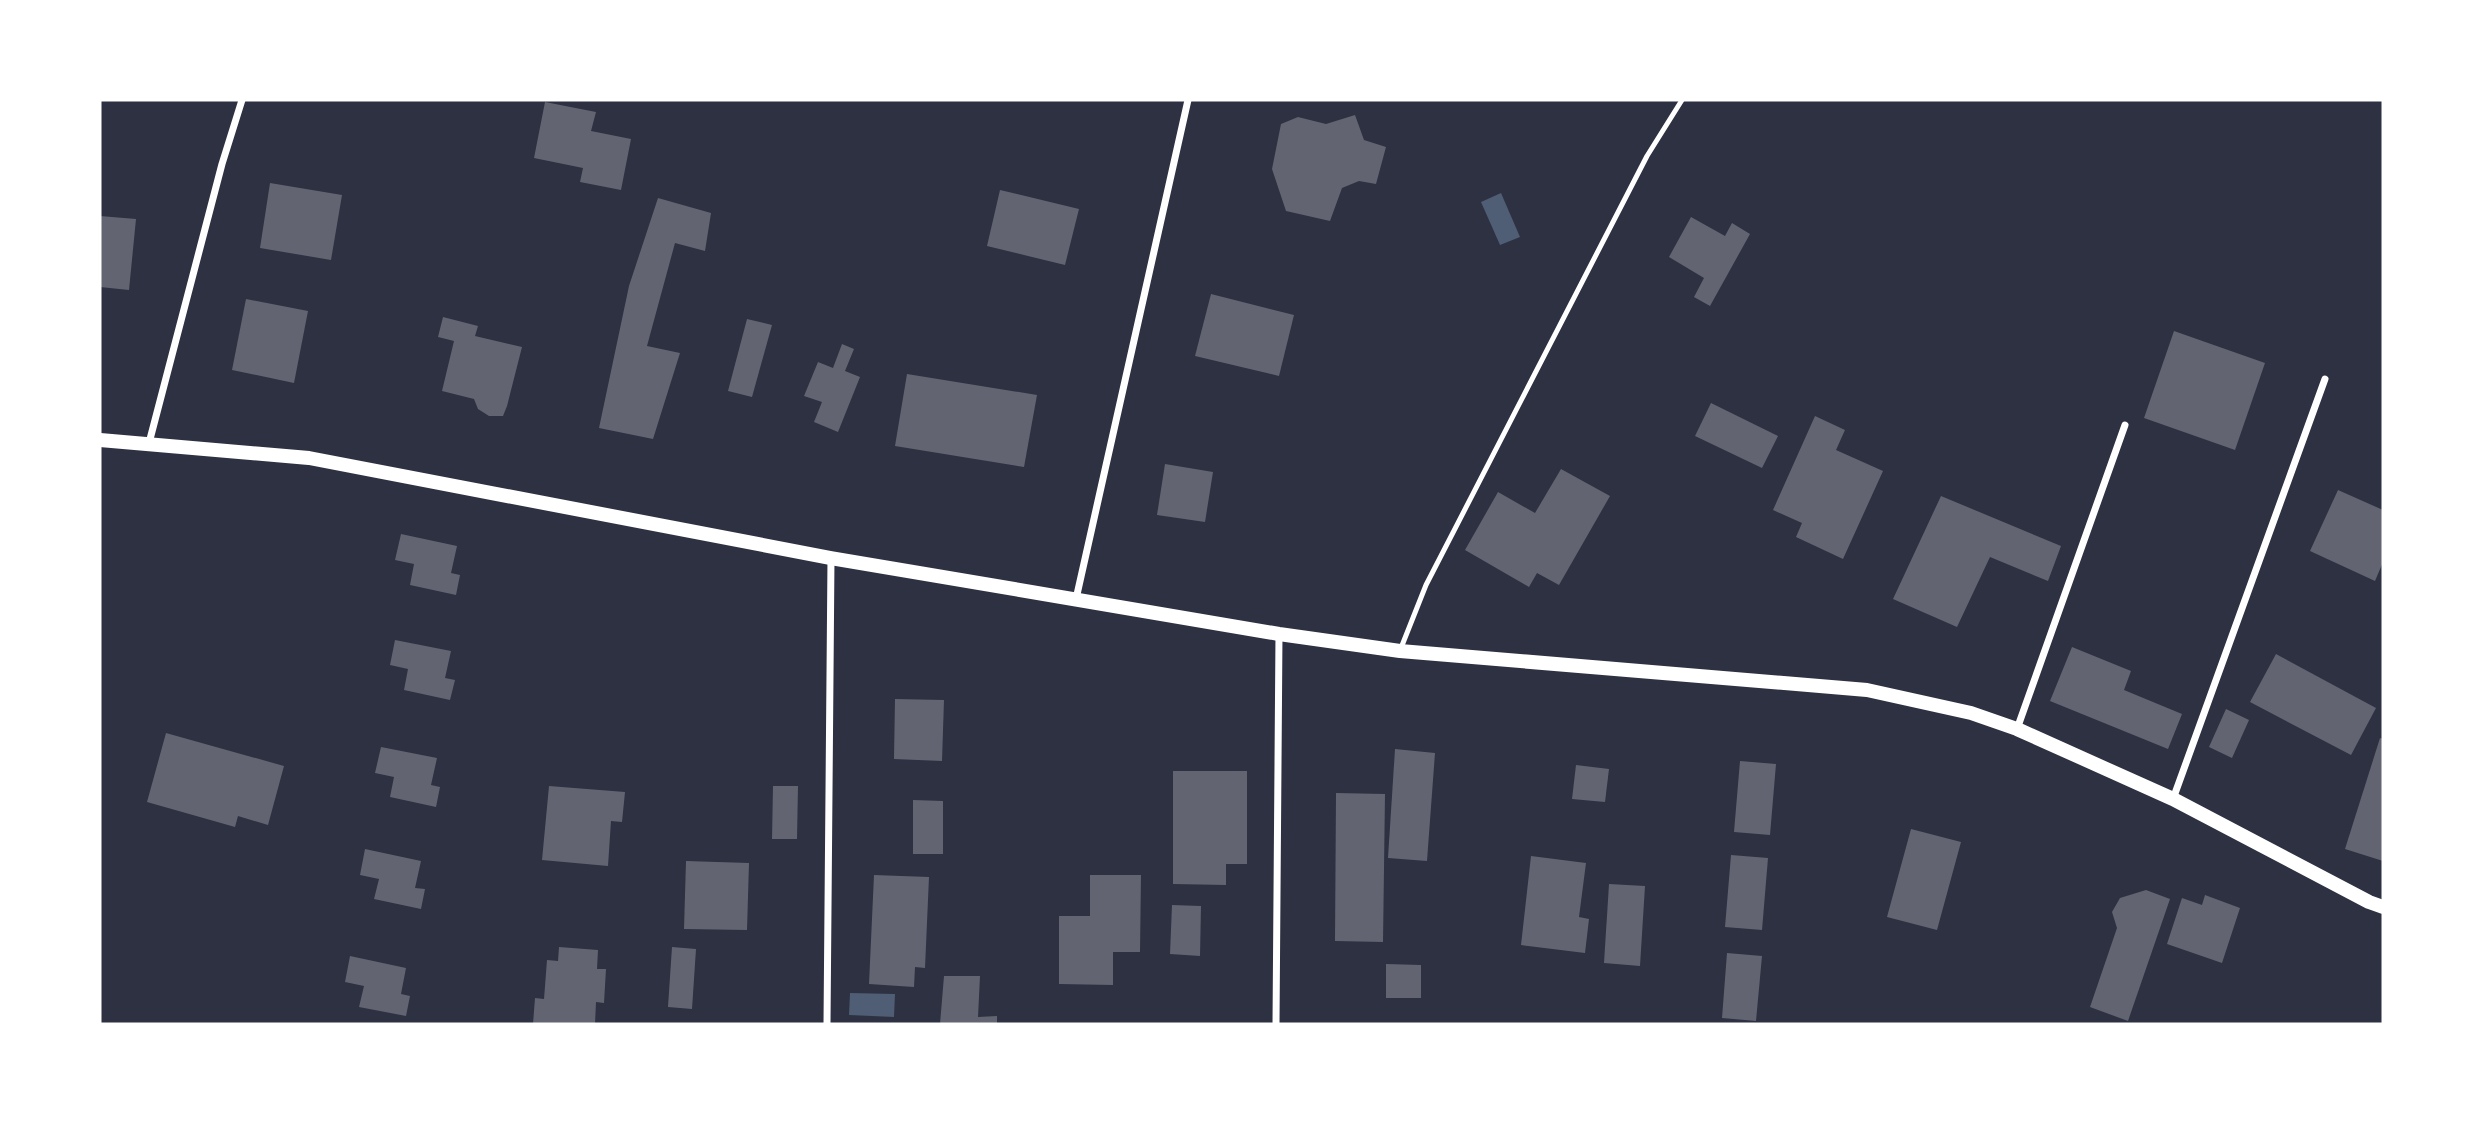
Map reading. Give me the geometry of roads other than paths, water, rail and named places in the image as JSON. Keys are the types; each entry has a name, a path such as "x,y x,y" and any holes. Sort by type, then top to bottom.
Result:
{"main road":[{"path":"100,440 309,458 831,558 1279,634 1400,651 1867,690 1970,713 2017,729 2173,799 2383,907"}],"street":[{"path":"149,443 222,164 242,100"},
{"path":"1076,600 1188,100"},
{"path":"2173,799 2325,379"},
{"path":"2017,729 2125,425"},
{"path":"827,1024 831,558"},
{"path":"1276,1024 1279,634"}],"lane":[{"path":"1400,651 1444,548 1647,156 1682,100"}],"water":[{"path":"1501,193 1520,237 1500,245 1481,202"},
{"path":"850,993 895,994 894,1017 849,1015"}]}
